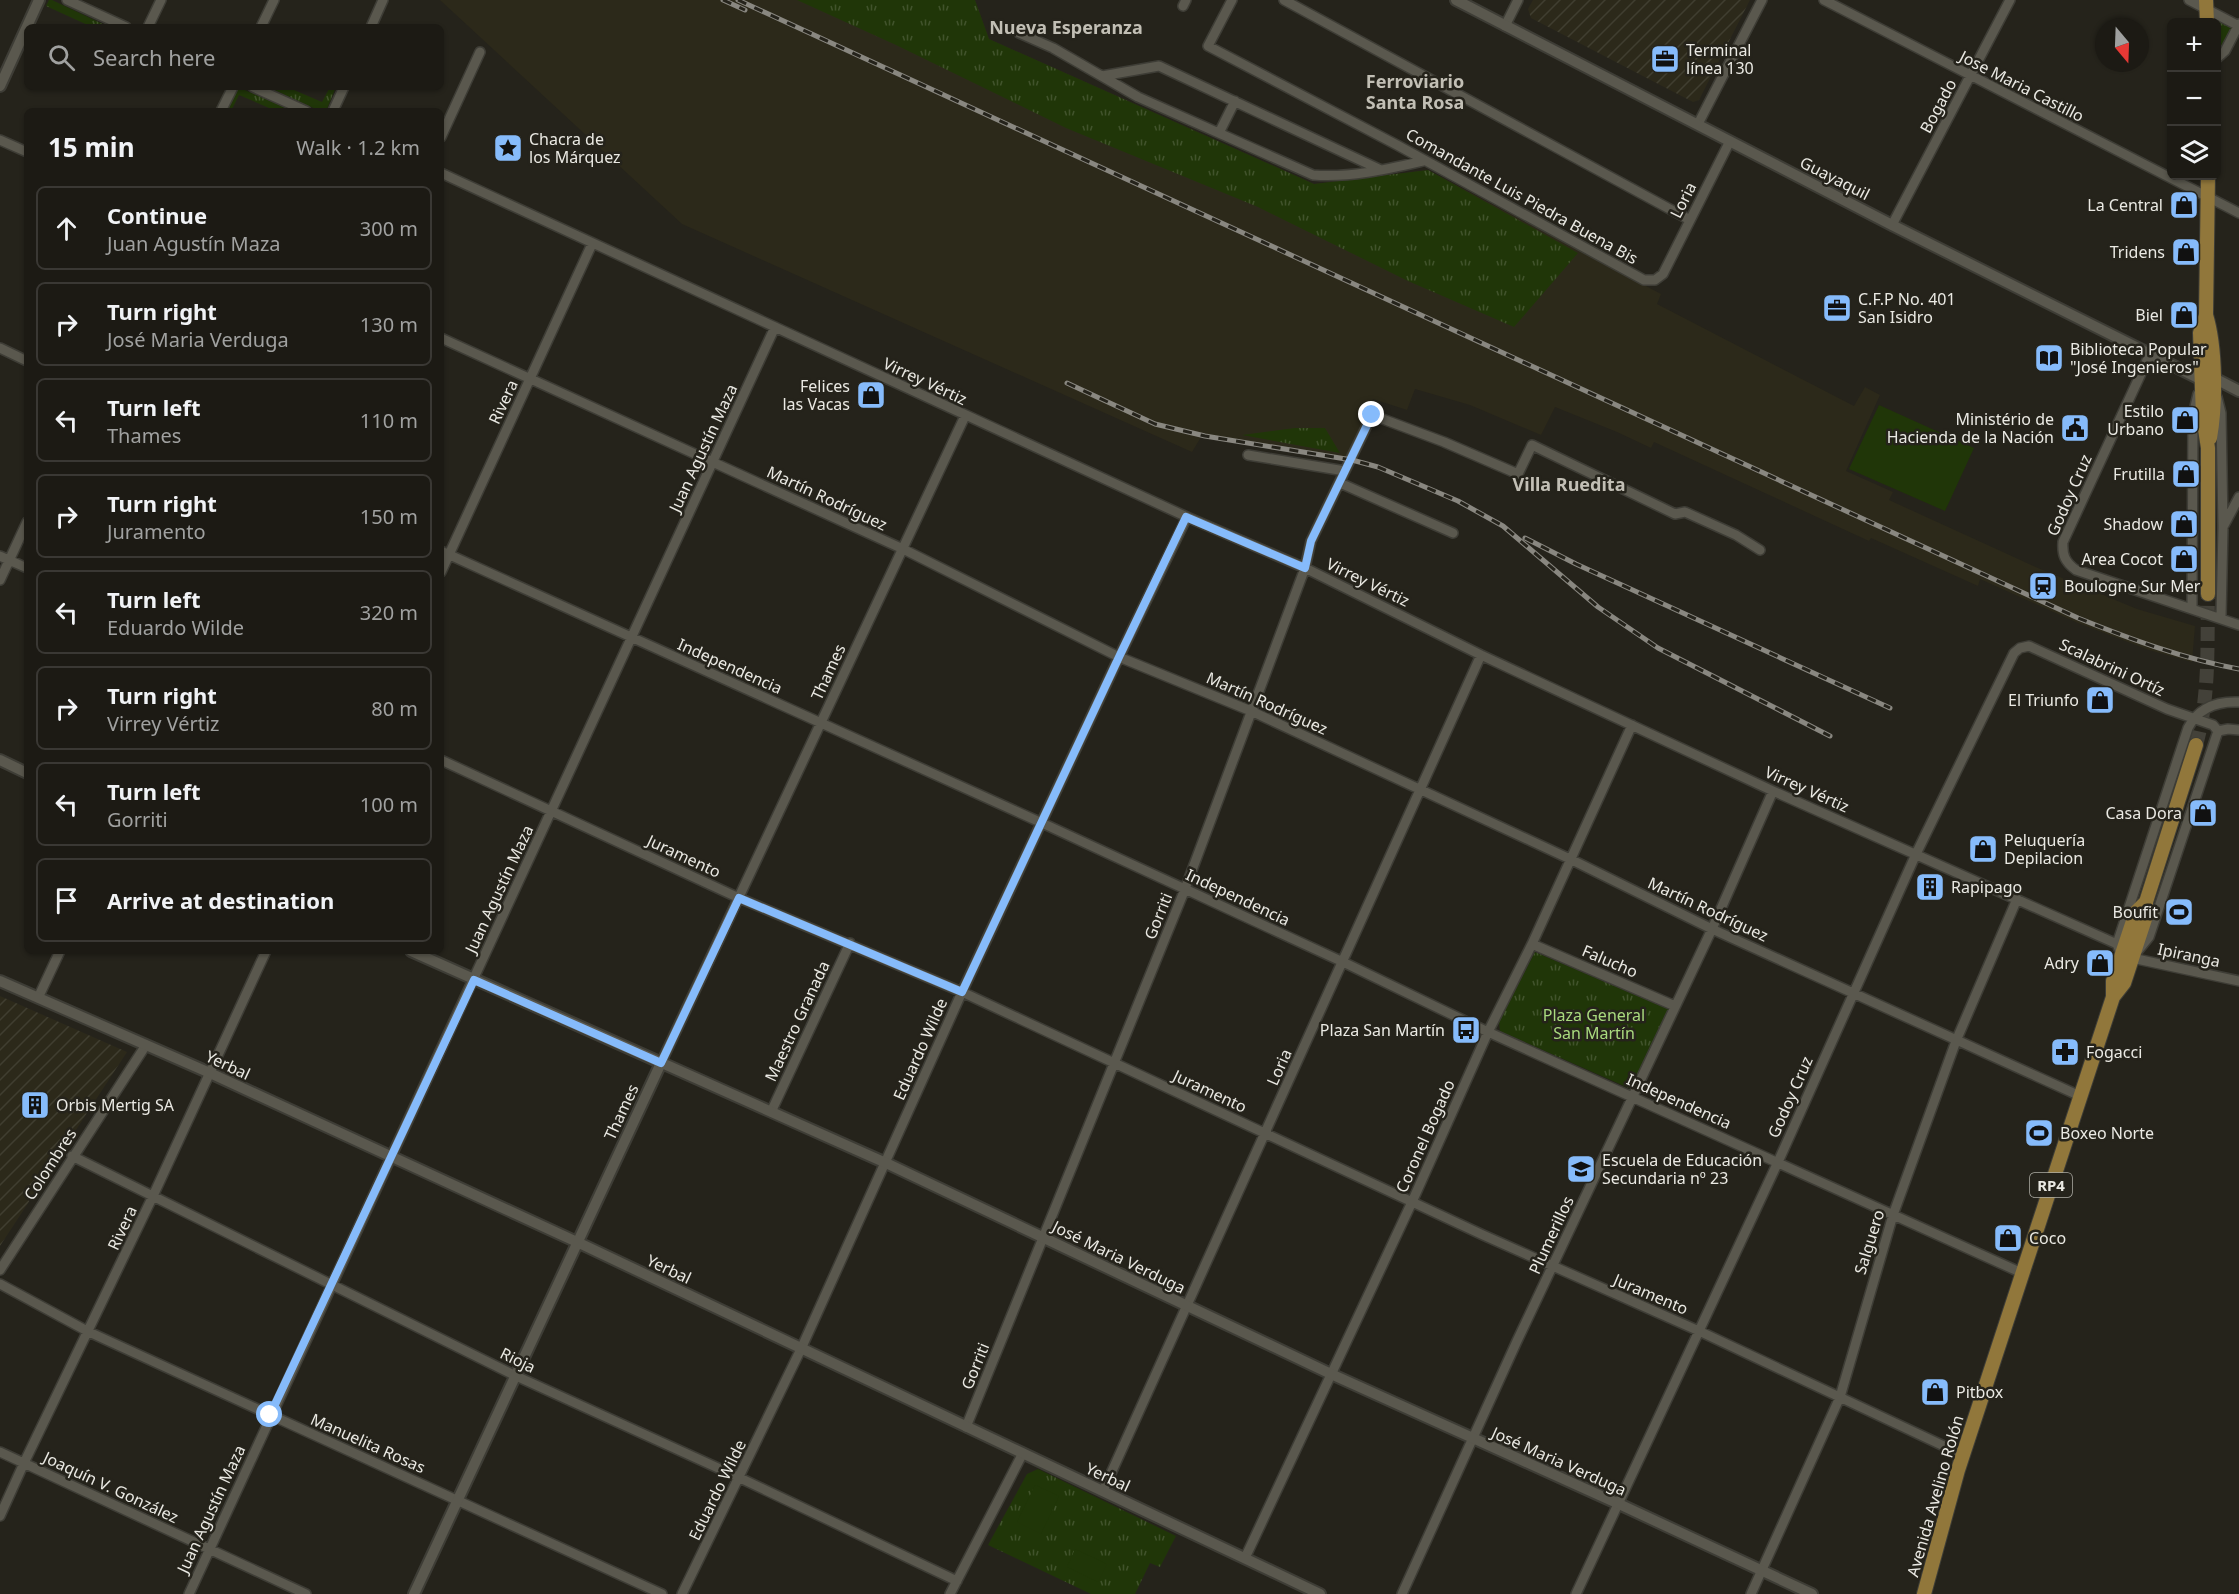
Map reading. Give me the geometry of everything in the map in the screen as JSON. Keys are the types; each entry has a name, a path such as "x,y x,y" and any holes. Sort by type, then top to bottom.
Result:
{"main road":[{"path":"2208,180 2206,315 2211,332 2207,379 2214,417 2208,448 2208,594"},
{"name":"Avenida Avelino Rolón","path":"1924,1594 1964,1455 2113,997 2113,981 2136,912 2146,902 2196,745"}],"street":[{"path":"28,24 39,0"},
{"path":"66,0 119,24"},
{"path":"149,24 160,0"},
{"path":"262,24 274,0"},
{"path":"372,24 383,0"},
{"name":"Comandante Luis Piedra Buena Bis","path":"1232,0 1208,46 1397,145 1644,280 1654,280 1663,273"},
{"path":"1284,0 1690,220"},
{"name":"Guayaquil","path":"1456,0 1892,225 2150,354 2239,391"},
{"path":"1505,26 1518,0"},
{"path":"1698,124 1762,0"},
{"name":"Jose Maria Castillo","path":"1824,0 2239,213"},
{"name":"Bogado","path":"1892,225 2010,0"},
{"path":"2189,0 2239,25 2226,51 2221,55"},
{"path":"0,86 24,33"},
{"path":"1019,33 1053,48 1138,97 1313,176 1381,170 1424,161"},
{"path":"444,130 480,52"},
{"path":"1102,76 1160,66 1381,170"},
{"path":"222,108 232,90"},
{"path":"260,90 299,108"},
{"path":"334,108 343,90"},
{"path":"1219,133 1235,101"},
{"path":"0,140 24,151"},
{"name":"Loria","path":"1663,273 1730,141"},
{"name":"Virrey Vértiz","path":"444,174 965,416 1186,517 1305,568 1481,655 1773,791 2017,899 2124,952"},
{"name":"Rivera","path":"445,553 592,244"},
{"name":"Juan Agustín Maza","path":"189,1594 775,327"},
{"name":"Martín Rodríguez","path":"444,339 903,549 1119,657 1251,711 1570,859 1712,929 2080,1096"},
{"path":"0,348 24,360"},
{"name":"Godoy Cruz","path":"2150,354 2063,542 2062,550 2064,558 2076,570 2192,608"},
{"path":"2207,379 2221,413 2223,527 2220,617"},
{"path":"2207,379 2193,415 2192,608 2239,625"},
{"name":"Gorriti","path":"966,1427 1185,889 1305,568 1311,541 1372,415 1444,442 1518,474 1533,445 1675,514 1685,512 1736,535 1760,550"},
{"name":"Thames","path":"414,1594 965,416"},
{"path":"1248,455 1345,471"},
{"path":"1340,483 1453,532"},
{"path":"2223,527 2239,497"},
{"name":"Eduardo Wilde","path":"682,1594 801,1349 962,992 1186,517"},
{"path":"0,580 24,528"},
{"name":"Independencia","path":"445,553 1042,823 1343,962 1488,1032 2022,1273"},
{"path":"0,556 24,567"},
{"name":"Scalabrini Ortíz","path":"2020,648 2029,646 2167,709 2213,725 2218,731"},
{"name":"Godoy Cruz","path":"1576,1594 1778,1162 1916,854 2014,652 2020,648"},
{"name":"Loria","path":"1103,1491 1481,655"},
{"path":"2193,717 2214,705 2239,702"},
{"name":"Avenida Avelino Rolón","path":"2124,952 2182,742 2193,717"},
{"name":"Coronel Bogado","path":"1245,1558 1632,725"},
{"path":"2218,731 2239,730"},
{"name":"Avenida Avelino Rolón","path":"2124,952 2149,937 2218,731"},
{"path":"0,760 24,772"},
{"name":"Juramento","path":"444,761 739,898 962,992 1412,1202 1699,1331 1964,1455"},
{"name":"Plumerillos","path":"1402,1594 1632,1096 1712,929 1773,791"},
{"name":"Salguero","path":"1751,1594 1840,1397 1893,1215 1956,1041 2017,899"},
{"name":"Maestro Granada","path":"771,1112 850,943"},
{"name":"Falucho","path":"1532,944 1675,1006"},
{"name":"Ipiranga","path":"2124,952 2239,981"},
{"path":"38,998 59,954"},
{"name":"Rivera","path":"0,1516 89,1332 265,954"},
{"name":"José Maria Verduga","path":"418,954 886,1163 1331,1374 1812,1594"},
{"name":"Yerbal","path":"0,981 210,1073 577,1242 1320,1594"},
{"name":"Colombres","path":"0,1270 146,1045"},
{"name":"Rioja","path":"72,1156 516,1376 740,1478 957,1581"},
{"name":"Manuelita Rosas","path":"0,1284 89,1332 662,1594"},
{"name":"Joaquín V. González","path":"0,1452 306,1594"},
{"path":"950,1594 1023,1454"}],"shaded area":[{"path":"440,0 975,0 989,39 1314,184 1428,170 1661,294 1657,304 1854,406 1865,387 1880,395 1846,471 1893,492 1889,500 2038,568 2137,609 2195,626 2192,662 2149,650 2078,623 1980,579 1978,586 1871,538 1869,541 1654,442 1651,448 1555,407 1541,435 1470,405 1415,389 1407,410 1373,399 1348,457 1201,437 1192,452 682,224"},
{"name":"Terminal línea 130","path":"1533,0 1750,0 1699,100 1693,102 1531,18 1528,9"},
{"path":"0,996 127,1052 0,1246"}],"green space":[{"path":"49,0 52,0 103,24 85,24 46,6"},
{"path":"797,0 975,0 989,39 1314,184 1428,170 1578,253 1514,327 1408,281 1258,207 1066,128 896,45"},
{"path":"2207,9 2238,26 2221,53 2221,18 2207,18"},
{"path":"236,90 245,90 285,108 269,108 239,95 232,108 228,108"},
{"path":"274,90 294,90 322,102 328,90 335,90 327,108 314,108"},
{"path":"1879,405 1974,448 1945,511 1849,469"},
{"path":"1295,428 1325,428 1340,453 1242,435"},
{"name":"Plaza General San Martín","path":"1535,952 1670,1010 1631,1089 1500,1031 1499,1022"},
{"path":"1038,1469 1176,1536 1160,1567 1150,1563 1135,1594 1091,1594 988,1545 1027,1474"},
{"path":"1035,1485 1059,1496 1041,1534 1017,1522"},
{"path":"1075,1549 1107,1564 1098,1582 1067,1567"}],"tunnel":[{"path":"2196,745 2206,689 2208,594"}],"railway":[{"path":"723,0 745,10"},
{"path":"738,0 2078,618 2157,648 2239,669"},
{"path":"1067,383 1155,424 1205,436 1352,460 1378,467 1458,501 1503,526 1598,607 1658,648 1830,736"},
{"path":"1525,538 1576,564 1890,708"}],"place":[{"name":"Terminal línea 130","path":"1665,59"},
{"name":"Chacra de los Márquez","path":"508,148"},
{"name":"La Central","path":"2184,205"},
{"name":"Tridens","path":"2186,252"},
{"name":"C.F.P No. 401 San Isidro","path":"1837,308"},
{"name":"Biel","path":"2184,315"},
{"name":"Biblioteca Popular \"José Ingenieros\"","path":"2049,358"},
{"name":"Felices las Vacas","path":"871,395"},
{"name":"Estilo Urbano","path":"2185,420"},
{"name":"Ministério de Hacienda de la Nación","path":"2075,428"},
{"name":"Frutilla","path":"2186,474"},
{"name":"Shadow","path":"2184,524"},
{"name":"Area Cocot","path":"2184,559"},
{"name":"Boulogne Sur Mer","path":"2043,586"},
{"name":"El Triunfo","path":"2100,700"},
{"name":"Casa Dora","path":"2203,813"},
{"name":"Peluquería Depilacion","path":"1983,849"},
{"name":"Rapipago","path":"1930,887"},
{"name":"Boufit","path":"2179,912"},
{"name":"Adry","path":"2100,963"},
{"name":"Plaza San Martín","path":"1466,1030"},
{"name":"Fogacci","path":"2065,1052"},
{"name":"Orbis Mertig SA","path":"35,1105"},
{"name":"Boxeo Norte","path":"2039,1133"},
{"name":"Escuela de Educación Secundaria nº 23","path":"1581,1169"},
{"name":"Coco","path":"2008,1238"},
{"name":"Pitbox","path":"1935,1392"}],"district":[{"name":"Nueva Esperanza","path":"1066,27"},
{"name":"Ferroviario Santa Rosa","path":"1415,91"},
{"name":"Villa Ruedita","path":"1569,484"}],"route":[{"path":"270,1415 474,980 661,1063 739,898 962,992 1186,517 1305,568 1311,541 1372,415"}]}
